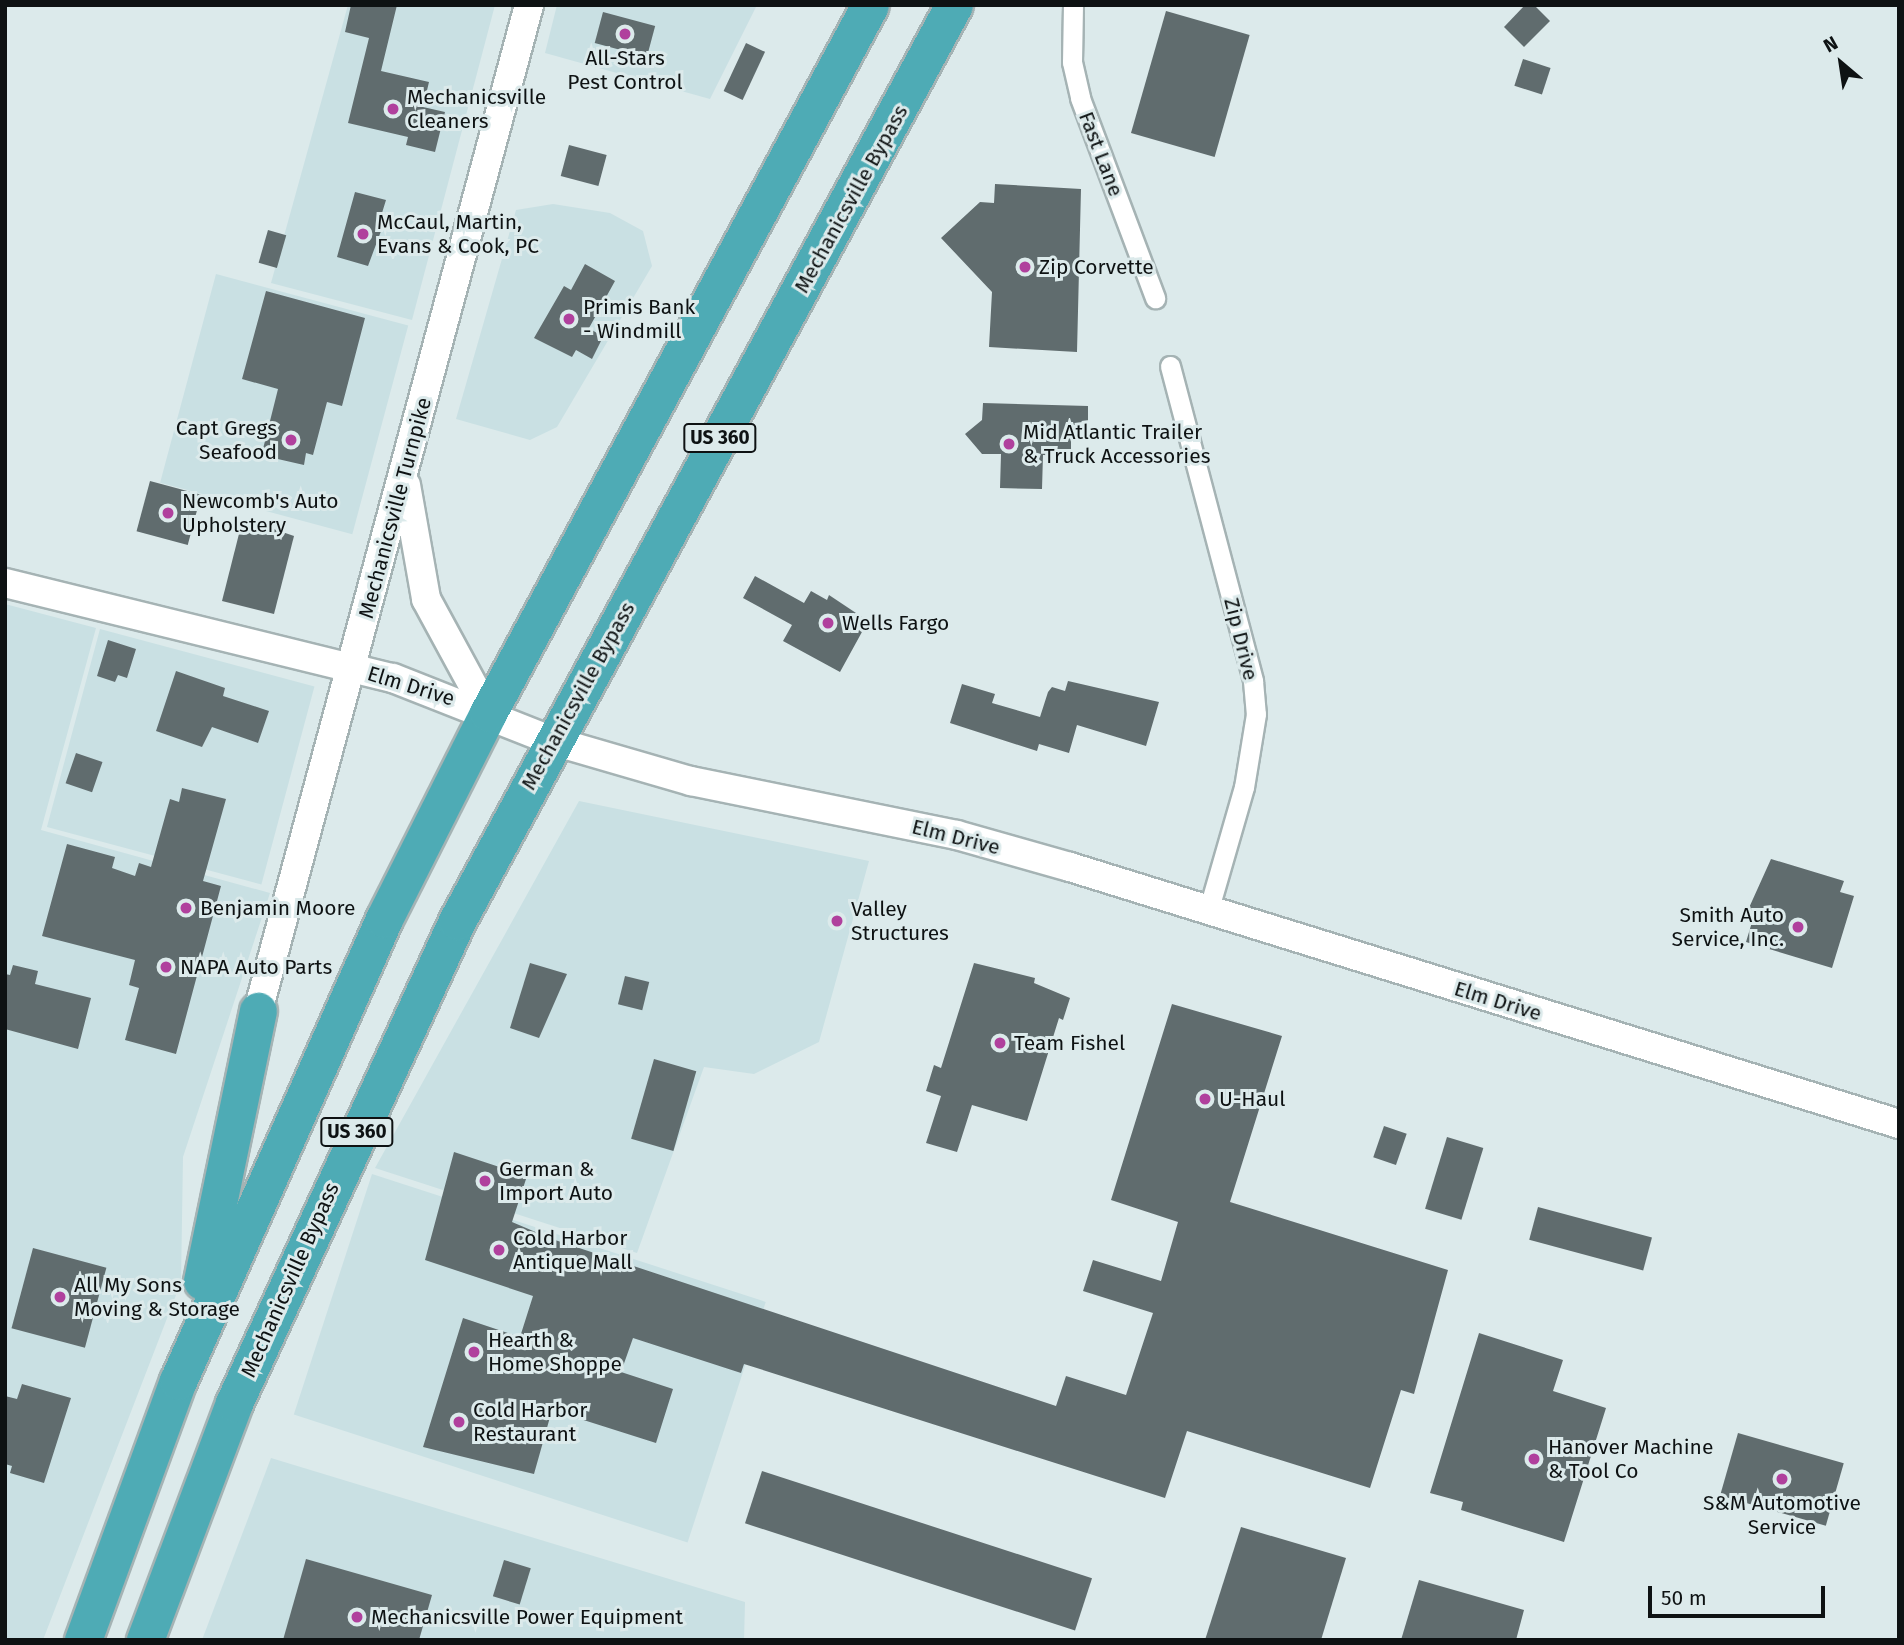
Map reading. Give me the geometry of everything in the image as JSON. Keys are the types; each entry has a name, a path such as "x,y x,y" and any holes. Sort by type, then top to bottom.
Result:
{"highway":[{"name":"US 360","path":"83,1640 174,1392 347,997 488,713 870,5"},
{"name":"Mechanicsville Bypass","path":"145,1640 234,1403 411,1016 553,740 954,5"},
{"path":"174,1392 219,1217 258,1011"}],"street":[{"name":"Mechanicsville Turnpike","path":"258,1011 529,5"},
{"name":"Fast Lane","path":"1073,5 1072,62 1080,97 1156,298"},
{"name":"Zip Drive","path":"1170,366 1252,681 1256,714 1250,761 1208,912"},
{"path":"405,473 426,599 488,713"},
{"name":"Elm Drive","path":"5,583 351,668 488,713 553,740 691,781 957,835 1899,1124"}],"shaded area":[{"path":"348,5 495,5 412,320 271,283"},
{"path":"557,5 757,5 710,99 545,53"},
{"path":"553,204 610,213 643,231 652,266 557,427 530,440 456,419 516,210"},
{"path":"216,274 408,326 352,534 160,483"},
{"path":"5,604 96,628 41,830 270,893 183,1157 181,1282 43,1640 5,1640"},
{"path":"100,629 314,686 261,884 47,827"},
{"path":"579,801 869,861 819,1042 754,1074 704,1067 637,1253 375,1168"},
{"path":"372,1174 766,1302 688,1543 294,1415"},
{"path":"271,1458 745,1602 744,1640 202,1640"}],"building":[{"name":"Mechanicsville Cleaners","path":"351,5 397,5 381,71 429,82 423,107 445,112 435,152 406,145 408,137 348,123 369,38 345,32"},
{"path":"1525,5 1534,5 1550,21 1524,47 1504,27"},
{"path":"1166,11 1250,35 1215,157 1131,133"},
{"name":"All-Stars Pest Control","path":"603,12 655,26 647,57 595,43"},
{"path":"746,43 765,52 743,100 724,91"},
{"path":"1523,59 1551,68 1542,95 1514,86"},
{"path":"569,145 607,155 598,186 561,176"},
{"name":"Zip Corvette","path":"995,184 1081,189 1077,352 989,347 992,292 941,238 980,202 994,203"},
{"name":"McCaul, Martin, Evans & Cook, PC","path":"355,192 386,200 382,213 387,215 368,266 337,257"},
{"path":"268,230 286,235 277,268 259,263"},
{"name":"Primis Bank - Windmill","path":"585,264 615,281 589,328 603,337 592,359 576,350 572,357 534,338 564,286 571,290"},
{"path":"266,291 365,318 342,406 327,402 313,455 306,453 304,465 269,457 271,451 263,449 278,389 242,379"},
{"name":"Mid Atlantic Trailer & Truck Accessories","path":"983,403 1088,406 1088,434 1071,434 1071,456 1043,455 1042,489 1000,488 1001,454 982,454 965,434 982,420"},
{"name":"Newcomb's Auto Upholstery","path":"150,481 201,495 188,545 137,531"},
{"path":"250,521 294,536 274,614 222,601 242,522"},
{"name":"Wells Fargo","path":"755,576 804,603 811,591 827,600 829,595 868,621 840,672 783,641 792,625 743,598"},
{"path":"108,640 136,649 127,678 118,675 115,682 97,676"},
{"path":"176,671 225,688 223,696 269,711 258,743 212,727 202,747 156,731"},
{"path":"1068,681 1159,702 1146,746 1077,725 1069,753 1039,744 1037,751 950,723 962,684 995,694 992,703 1040,717 1048,692 1052,687 1065,691"},
{"path":"76,753 102,762 92,792 66,783"},
{"path":"182,788 226,799 203,881 221,886 176,1054 125,1040 139,988 129,985 135,960 42,936 67,844 115,857 112,868 135,876 139,863 151,867 170,799 179,802"},
{"name":"Smith Auto Service, Inc.","path":"1771,859 1844,881 1840,892 1854,896 1832,968 1746,942 1755,912 1748,910"},
{"path":"530,963 567,974 539,1038 510,1028"},
{"name":"Team Fishel","path":"974,963 1035,978 1034,983 1070,998 1063,1020 1059,1018 1027,1121 972,1105 957,1152 926,1143 941,1096 926,1091 934,1065 941,1068"},
{"path":"13,965 38,971 35,984 91,998 78,1049 5,1029 5,974 10,975"},
{"path":"625,976 649,982 642,1010 618,1004"},
{"path":"1172,1004 1282,1036 1230,1202 1448,1270 1414,1394 1401,1390 1370,1488 1187,1431 1165,1498 744,1364 741,1373 633,1338 621,1372 673,1389 656,1443 552,1410 534,1474 423,1447 463,1318 520,1337 533,1296 425,1260 454,1152 527,1176 512,1222 552,1239 1056,1406 1066,1376 1126,1395 1153,1313 1083,1291 1093,1260 1161,1281 1178,1222 1111,1200"},
{"path":"654,1059 696,1071 673,1151 631,1139"},
{"path":"1384,1126 1407,1134 1396,1165 1373,1157"},
{"path":"1447,1137 1483,1148 1461,1220 1425,1209"},
{"path":"1538,1207 1652,1238 1643,1270 1529,1240"},
{"path":"33,1248 106,1268 85,1348 12,1328"},
{"name":"Hanover Machine & Tool Co","path":"1479,1333 1563,1360 1553,1391 1606,1408 1564,1542 1461,1510 1463,1502 1430,1493"},
{"path":"22,1384 71,1398 44,1483 10,1473 12,1466 5,1464 5,1396 17,1399"},
{"name":"S&M Automotive Service","path":"1738,1433 1844,1463 1826,1526 1720,1495"},
{"path":"762,1471 1092,1578 1075,1631 745,1523"},
{"path":"1241,1527 1346,1558 1321,1640 1205,1640"},
{"name":"Mechanicsville Power Equipment","path":"306,1559 432,1595 419,1640 283,1640"},
{"path":"504,1560 531,1568 520,1605 493,1596"},
{"path":"1419,1580 1524,1610 1516,1640 1401,1640"}],"place":[{"name":"All-Stars Pest Control","path":"625,34"},
{"name":"Mechanicsville Cleaners","path":"393,109"},
{"name":"McCaul, Martin, Evans & Cook, PC","path":"363,234"},
{"name":"Zip Corvette","path":"1025,267"},
{"name":"Primis Bank - Windmill","path":"569,319"},
{"name":"Capt Gregs Seafood","path":"291,440"},
{"name":"Mid Atlantic Trailer & Truck Accessories","path":"1009,444"},
{"name":"Newcomb's Auto Upholstery","path":"168,513"},
{"name":"Wells Fargo","path":"828,623"},
{"name":"Benjamin Moore","path":"186,908"},
{"name":"Valley Structures","path":"837,921"},
{"name":"Smith Auto Service, Inc.","path":"1798,927"},
{"name":"NAPA Auto Parts","path":"166,967"},
{"name":"Team Fishel","path":"1000,1043"},
{"name":"U-Haul","path":"1205,1099"},
{"name":"German & Import Auto","path":"485,1181"},
{"name":"Cold Harbor Antique Mall","path":"499,1250"},
{"name":"All My Sons Moving & Storage","path":"60,1297"},
{"name":"Hearth & Home Shoppe","path":"474,1352"},
{"name":"Cold Harbor Restaurant","path":"459,1422"},
{"name":"Hanover Machine & Tool Co","path":"1534,1459"},
{"name":"S&M Automotive Service","path":"1782,1479"},
{"name":"Mechanicsville Power Equipment","path":"357,1617"}]}
